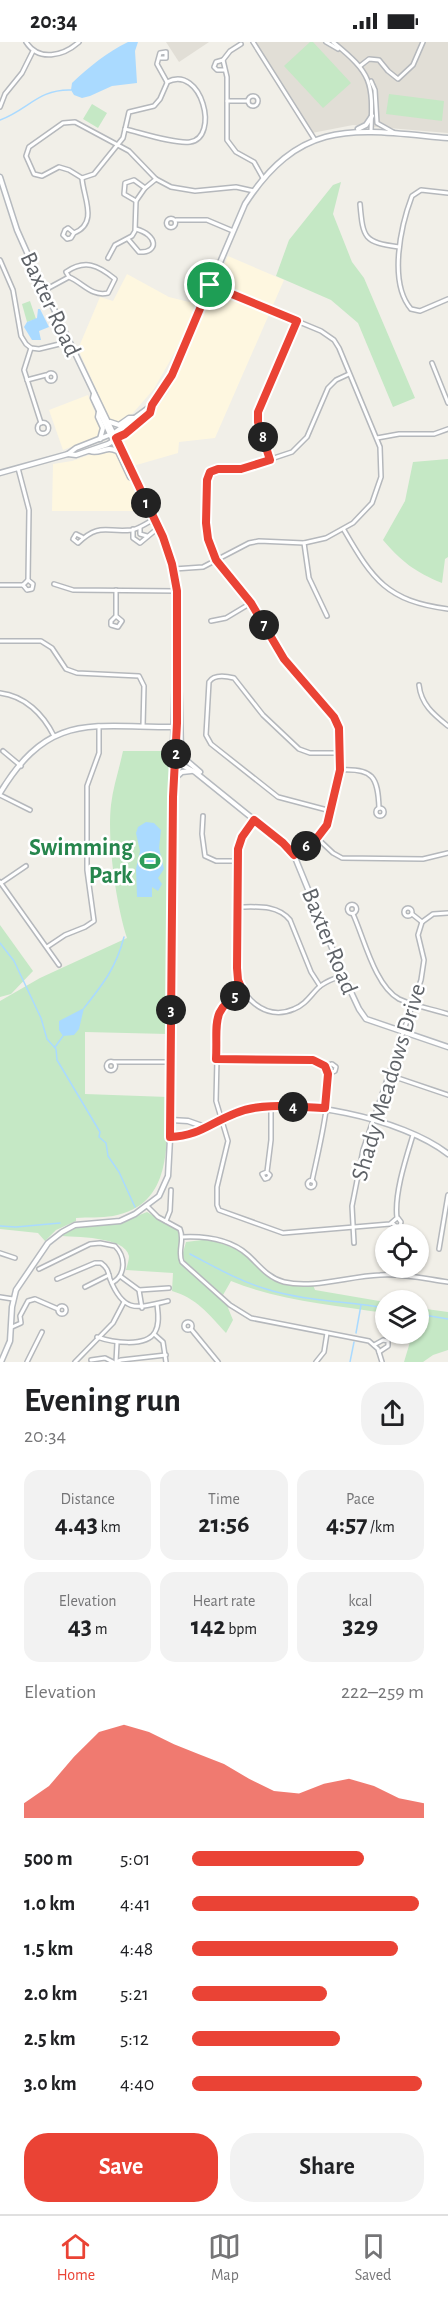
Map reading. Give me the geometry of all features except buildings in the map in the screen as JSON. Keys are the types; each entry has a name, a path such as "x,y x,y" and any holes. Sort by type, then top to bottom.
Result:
{"main road":[{"path":"68,454 76,455 89,451 113,437 152,405 172,375 233,231 263,178 295,151 315,140 353,131 366,125 372,116"},
{"path":"353,131 448,138"},
{"name":"Baxter Road","path":"0,177 17,230 68,342 108,420 117,452 130,477 134,478"},
{"name":"Baxter Road","path":"94,394 93,398 99,411 154,519 174,569 177,591 177,669 173,761 195,772 283,843 294,855 343,975 366,1019 448,1047"},
{"path":"0,473 68,454 76,448 100,439 125,434 150,413 152,405"},
{"path":"99,411 98,417 102,428 100,439"},
{"path":"108,420 118,425 129,418 136,418"},
{"path":"89,451 94,453 108,448 117,452"},
{"path":"177,669 179,671 181,752 186,760 215,788"},
{"path":"0,794 36,749 54,736 75,728 99,726 174,727"},
{"path":"173,761 173,797"},
{"path":"1,1362 9,1346 13,1299 18,1285 48,1243 62,1232 82,1224 120,1221 147,1206 159,1196 166,1183 171,1120 173,761"},
{"path":"174,779 185,771 195,772"},
{"path":"170,1137 196,1133 237,1112 257,1107 325,1108 373,1120 436,1145 448,1154"},
{"path":"171,1120 188,1120 205,1127"}],"street":[{"path":"26,42 33,51 43,55 65,52 79,42"},
{"path":"253,42 315,140"},
{"path":"326,42 360,66 374,84 377,123 394,133"},
{"path":"333,42 340,50"},
{"path":"360,66 369,59 379,60 398,79 413,65 423,42"},
{"path":"224,70 217,70 214,67 216,62 223,60 230,51 241,44"},
{"path":"0,107 5,94 22,73 33,51"},
{"path":"160,58 158,67 167,82"},
{"path":"223,60 227,77 229,144 236,152 254,162 263,178"},
{"path":"368,78 373,95 371,131"},
{"path":"82,178 94,174 123,138 125,129 129,112 154,106 160,99 167,82 182,79 190,83 205,113 204,130 200,138 189,142 125,129"},
{"path":"0,90 5,94"},
{"path":"227,101 248,101"},
{"path":"74,232 83,228 88,217 82,178 59,167 42,176 34,174 27,160 27,150 32,144 63,123 81,124 133,153 156,179 171,187 187,191 236,187 254,191"},
{"path":"108,258 115,245 128,239 136,229 136,201 145,188 156,179"},
{"path":"136,201 124,194 125,183 134,180 145,188"},
{"path":"448,193 421,190 415,193 411,199 399,247 399,277 409,307 420,311 448,299"},
{"path":"360,204 362,225 367,238 377,244 399,247"},
{"path":"176,220 207,220 233,231"},
{"path":"128,239 139,252 147,251 152,247 152,236 136,229"},
{"path":"0,260 13,290 21,336 26,344 39,349 68,342"},
{"path":"85,264 108,273 115,279 108,293 101,295 69,277 66,272 77,265 85,264"},
{"path":"45,290 69,277"},
{"path":"174,569 194,569 249,543 259,541 304,543 326,538 344,530 366,511 376,495 382,467 377,438 334,340 321,331 210,285"},
{"path":"270,460 258,422 258,412 297,321"},
{"path":"32,348 24,370 41,423"},
{"path":"432,363 448,403"},
{"path":"294,855 317,838 327,825 340,770 337,722 284,659 251,603 216,560 208,539 206,523 208,476 214,470 241,469 292,452 302,443 328,388 336,380 349,374"},
{"path":"27,380 46,375"},
{"path":"377,438 399,434 434,434 448,429"},
{"path":"0,585 23,585 28,580 29,510 18,468"},
{"path":"82,537 104,529 133,530 154,519"},
{"path":"141,527 140,534 148,535"},
{"path":"133,530 132,536 136,542 141,542 158,528"},
{"path":"344,530 371,574 390,591 415,603 448,609"},
{"path":"304,543 309,578 327,616"},
{"path":"23,585 27,590 32,589 33,584 28,580"},
{"path":"54,584 73,590 177,591"},
{"path":"116,590 116,616"},
{"path":"211,621 226,618 251,603"},
{"path":"0,641 41,641 52,648 66,669 77,674 139,676 144,686 143,727"},
{"path":"331,811 278,797 211,744 206,735 207,687 211,679 228,677 239,682 263,715 299,749 310,753 340,753"},
{"path":"419,685 421,697 427,706 448,726"},
{"path":"0,693 16,696 25,701 45,720 54,736"},
{"path":"47,947 94,921 87,870 87,786 99,753 99,726"},
{"path":"3,751 21,766"},
{"path":"340,770 358,770 371,775 378,786 380,808"},
{"path":"0,794 30,810"},
{"path":"203,816 202,834 206,856 216,861 238,861"},
{"path":"254,820 239,842 237,975 243,992 259,1007 273,1011 289,1011 304,1004 320,986 343,975"},
{"path":"317,838 342,858 423,859 448,853"},
{"path":"26,866 0,882 59,965"},
{"path":"237,907 269,907 285,914 290,920 311,972 320,986"},
{"path":"412,914 422,922 433,914 448,913"},
{"path":"353,914 384,985 398,998 448,1014"},
{"name":"Shady Meadows Drive","path":"354,1243 352,1199 363,1150 421,980 424,960 418,934 422,922"},
{"path":"243,992 228,1000 220,1008 216,1059 216,1106 228,1141 217,1187 219,1210 284,1233 353,1228 395,1220 405,1162 413,1135"},
{"path":"216,1059 313,1060 325,1066 332,1064 336,1066 334,1071 328,1074"},
{"path":"114,1062 170,1062"},
{"path":"312,1181 325,1108 328,1074 325,1066"},
{"path":"389,1075 448,1095"},
{"path":"267,1172 271,1140 271,1107"},
{"path":"166,1221 170,1211 171,1190"},
{"path":"439,1249 448,1195"},
{"path":"147,1206 166,1221 178,1226 183,1237 180,1254 182,1262 241,1313 264,1322 365,1340 374,1345 382,1362"},
{"path":"441,1231 448,1232"},
{"path":"183,1237 207,1236 233,1246 247,1254 264,1272 283,1282 304,1284 383,1274 448,1282"},
{"path":"39,1269 90,1244 100,1243 115,1246 120,1251 123,1265 120,1276 112,1283"},
{"path":"0,1253 15,1258"},
{"path":"57,1279 98,1263 106,1267 112,1283 124,1302 130,1306 141,1308 168,1301"},
{"path":"85,1287 109,1275"},
{"path":"120,1276 139,1290 169,1288"},
{"path":"139,1290 141,1308"},
{"path":"0,1297 13,1299"},
{"path":"12,1327 21,1323 20,1316 28,1301 35,1299 58,1309"},
{"path":"75,1362 112,1323 124,1302"},
{"path":"97,1337 117,1343 142,1341 154,1334 158,1325 157,1304"},
{"path":"191,1329 218,1362"},
{"path":"27,1362 42,1332"},
{"path":"316,1362 324,1352 327,1333"},
{"path":"154,1334 164,1342 166,1362"},
{"path":"374,1345 388,1341 388,1346 379,1352"},
{"path":"116,1362 117,1343"},
{"path":"92,1360 105,1358 116,1362 166,1355"}],"shaded area":[{"path":"166,42 209,42 179,62"},
{"path":"255,42 448,42 448,133 353,125 312,133"},
{"path":"228,256 284,280 215,438 179,442 178,453 133,466 124,448 123,439 152,414 168,393"},
{"path":"127,274 169,297 197,304 175,352 154,389 133,413 117,424 111,422 78,349 100,297 113,301"},
{"path":"88,395 101,427 100,436 63,450 49,410"},
{"path":"106,449 118,455 144,511 52,511 53,464 72,461"}],"green space":[{"path":"310,42 313,42 351,83 323,108 284,66"},
{"path":"389,94 444,101 442,121 386,114"},
{"path":"92,104 107,113 98,128 83,119"},
{"path":"341,182 333,214 352,262 364,278 415,398 393,407 358,323 331,300 276,276 289,240 333,185"},
{"path":"30,301 36,319 27,322 22,304"},
{"path":"448,459 448,557 445,559 442,583 410,566 383,540 405,501 413,462"},
{"path":"123,751 170,751 168,1034 85,1032 85,1094 168,1097 166,1152 157,1186 147,1199 133,1210 113,1216 76,1218 76,1221 56,1230 45,1241 38,1233 0,1229 0,1001 40,978 127,938 116,890 110,836 112,798"},
{"path":"0,925 33,971 11,994 0,997"},
{"path":"147,1212 178,1230 180,1263 226,1303 233,1320 226,1333 195,1302 172,1291 173,1273 126,1270 129,1256 125,1249 118,1245 86,1237 58,1236 80,1226 119,1223"},
{"path":"210,1239 241,1251 272,1280 293,1286 313,1285 315,1290 375,1300 375,1312 288,1298 231,1281 223,1295 187,1264 182,1256 186,1242"},
{"path":"429,1309 448,1312 448,1350 433,1355 423,1362 404,1362 409,1344 429,1344"}],"water":[{"path":"128,42 138,42 135,51 137,83 112,86 82,98 74,95 71,90 72,83 98,60"},
{"path":"38,309 49,327 39,331 41,340 32,340 24,327 27,322 37,318"},
{"name":"Swimming Park","path":"146,822 154,823 161,830 159,848 164,869 158,878 162,884 158,891 152,887 152,897 137,897 136,869 140,851 136,833 138,827"},
{"path":"84,1008 79,1029 74,1035 63,1036 59,1030 59,1021"}],"waterway":[{"path":"0,120 41,96 71,90"},
{"path":"84,1008 113,967 124,937"},
{"path":"0,943 14,961 41,1018 47,1039 56,1049 57,1060 100,1132 99,1137 106,1143 108,1156 119,1172 135,1207"},
{"path":"55,1047 63,1036"},
{"path":"0,1226 60,1223"},
{"path":"190,1254 246,1282 280,1293 375,1307"},
{"path":"356,1333 361,1305"},
{"path":"429,1316 448,1319"},
{"path":"350,1362 354,1342"}],"place":[{"name":"Swimming Park","path":"150,861"}],"route":[{"path":"210,285 297,321 258,412 258,422 270,460 236,470 218,469 210,472 207,480 206,523 212,550 219,566 251,603 284,659 337,722 341,762 327,825 312,842 294,855 254,820 239,842 237,968 238,980 243,992 228,1000 220,1008 216,1059 313,1060 325,1066 328,1074 325,1108 257,1107 237,1112 196,1133 170,1137 177,591 168,549 116,438 139,424 150,413 152,405 172,375 210,285"}]}
